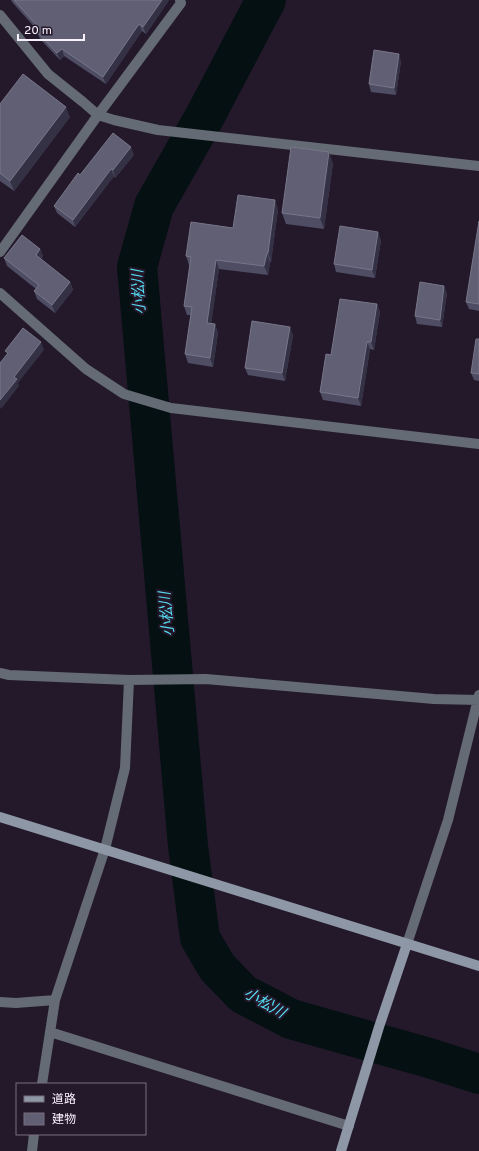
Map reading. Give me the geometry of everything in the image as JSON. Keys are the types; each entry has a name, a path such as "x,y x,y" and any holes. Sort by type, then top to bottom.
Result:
{"street":[{"path":"0,252 98,114 181,3 180,0"},
{"path":"0,15 48,74 98,114 114,120 158,130 479,166"},
{"path":"0,293 86,370 124,394 171,408 479,444"},
{"path":"0,673 10,675 129,680 206,678 434,699 479,698 448,820 379,1027 341,1151"},
{"path":"42,1083 55,1000 105,849 125,768 129,680"},
{"path":"0,817 479,966"},
{"path":"0,1002 16,1003 55,1000"},
{"path":"50,1032 349,1126"},
{"path":"32,1151 34,1135"}],"building":[{"path":"14,0 162,0 143,27 139,24 103,77 62,49 57,53 37,32 40,29"},
{"path":"374,50 399,54 394,88 369,84"},
{"path":"23,74 66,107 10,181 0,173 0,104"},
{"path":"113,133 131,147 113,170 111,169 73,220 54,206 78,173 80,175"},
{"path":"291,147 329,152 320,218 282,213"},
{"path":"238,195 275,200 268,253 264,266 216,260 207,323 215,324 210,358 185,354 192,307 184,306 191,257 186,256 191,222 233,228"},
{"path":"479,221 479,304 466,302"},
{"path":"340,226 378,232 372,270 334,264"},
{"path":"22,235 40,249 36,255 70,282 52,305 34,291 39,285 4,258"},
{"path":"420,282 444,286 440,320 415,316"},
{"path":"340,299 377,304 371,342 367,342 358,398 320,392 326,354 331,355"},
{"path":"252,321 290,327 282,373 245,368"},
{"path":"23,328 41,342 14,377 17,379 0,400 0,363 8,353 5,351"},
{"path":"476,339 479,339 479,374 471,373"}],"waterway":[{"name":"小松川","path":"266,0 204,118 154,206 137,267 188,846 200,938 217,967 243,994 291,1019 429,1058 479,1074"}]}
